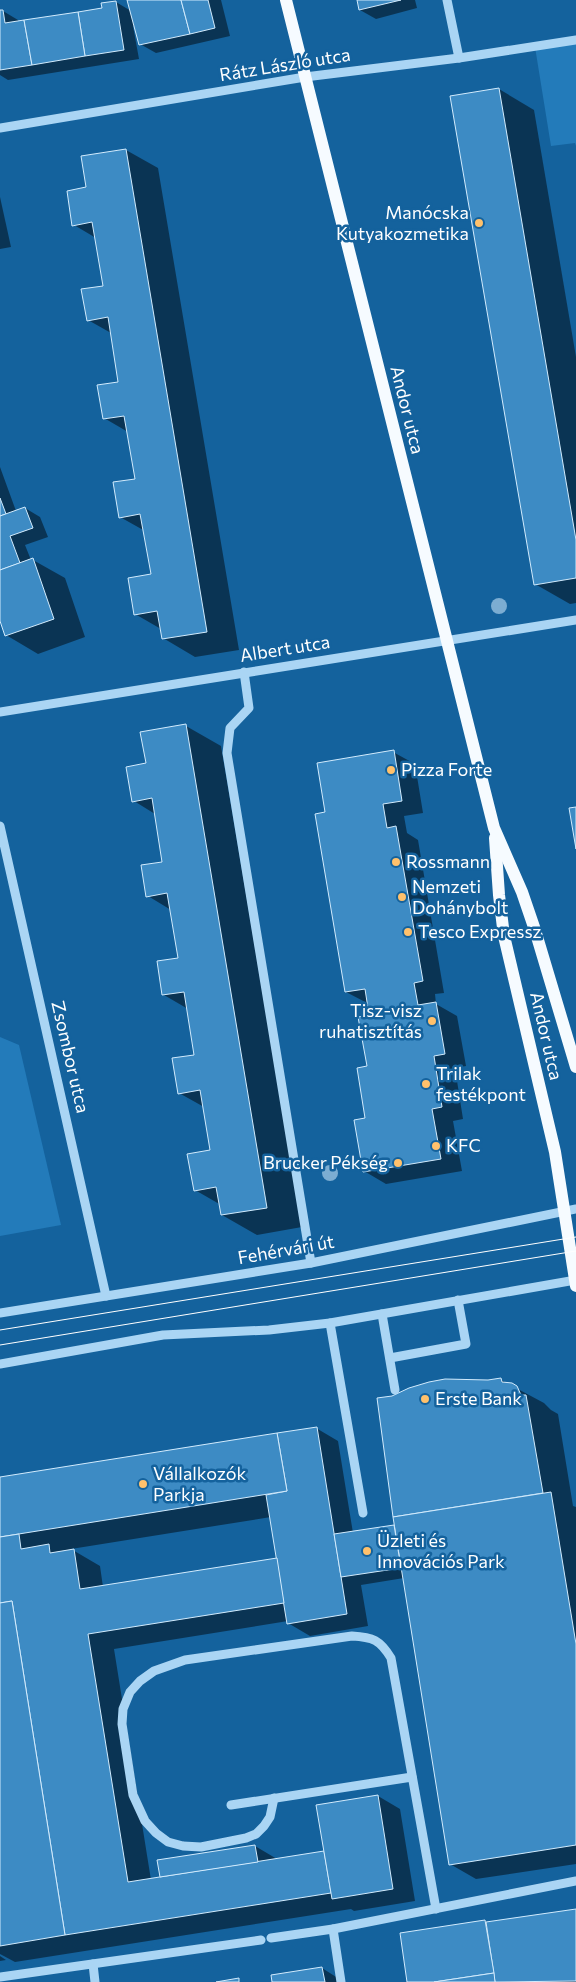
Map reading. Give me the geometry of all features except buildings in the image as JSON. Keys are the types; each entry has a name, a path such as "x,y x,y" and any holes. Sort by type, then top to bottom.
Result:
{"main road":[{"name":"Andor utca","path":"286,0 494,828 522,892 576,1067"},
{"name":"Andor utca","path":"494,828 504,936 570,1210 576,1282"}],"street":[{"path":"447,0 459,58"},
{"name":"Rátz László utca","path":"0,128 305,76 459,58 576,40"},
{"name":"Albert utca","path":"0,712 576,620"},
{"path":"244,672 249,708 230,728 227,753 311,1263"},
{"name":"Zsombor utca","path":"0,826 106,1296"},
{"name":"Fehérvári út","path":"0,1313 311,1263 570,1210"},
{"path":"0,1364 163,1335 270,1330 330,1323 458,1300 576,1282"},
{"path":"390,1358 466,1344 458,1300"},
{"path":"382,1314 395,1390"},
{"path":"330,1323 363,1513"},
{"path":"274,1798 270,1818 256,1834 246,1838 201,1847 183,1846 168,1842 144,1821 133,1795 122,1724 123,1709 130,1692 140,1681 154,1671 185,1660 352,1636 369,1637 377,1640 391,1658 436,1909"},
{"path":"231,1805 412,1777"},
{"path":"271,1938 333,1929 576,1881"},
{"path":"333,1929 341,1982"},
{"path":"0,1977 260,1940"},
{"path":"93,1964 95,1982"}],"shaded area":[{"path":"576,40 576,146 575,143 551,146 535,47"},
{"path":"0,1037 19,1045 61,1225 0,1236"}],"tram line":[{"path":"0,1330 576,1237"},
{"path":"0,1345 576,1251"}],"place":[{"name":"Manócska Kutyakozmetika","path":"479,223"},
{"name":"Pizza Forte","path":"391,770"},
{"name":"Rossmann","path":"396,862"},
{"name":"Nemzeti Dohánybolt","path":"402,897"},
{"name":"Tesco Expressz","path":"408,932"},
{"name":"Tisz-visz ruhatisztítás","path":"432,1021"},
{"name":"Trilak festékpont","path":"426,1084"},
{"name":"KFC","path":"436,1146"},
{"name":"Brucker Pékség","path":"398,1163"},
{"name":"Erste Bank","path":"425,1399"},
{"name":"Vállalkozók Parkja","path":"143,1484"},
{"name":"Üzleti és Innovációs Park","path":"367,1551"}]}
